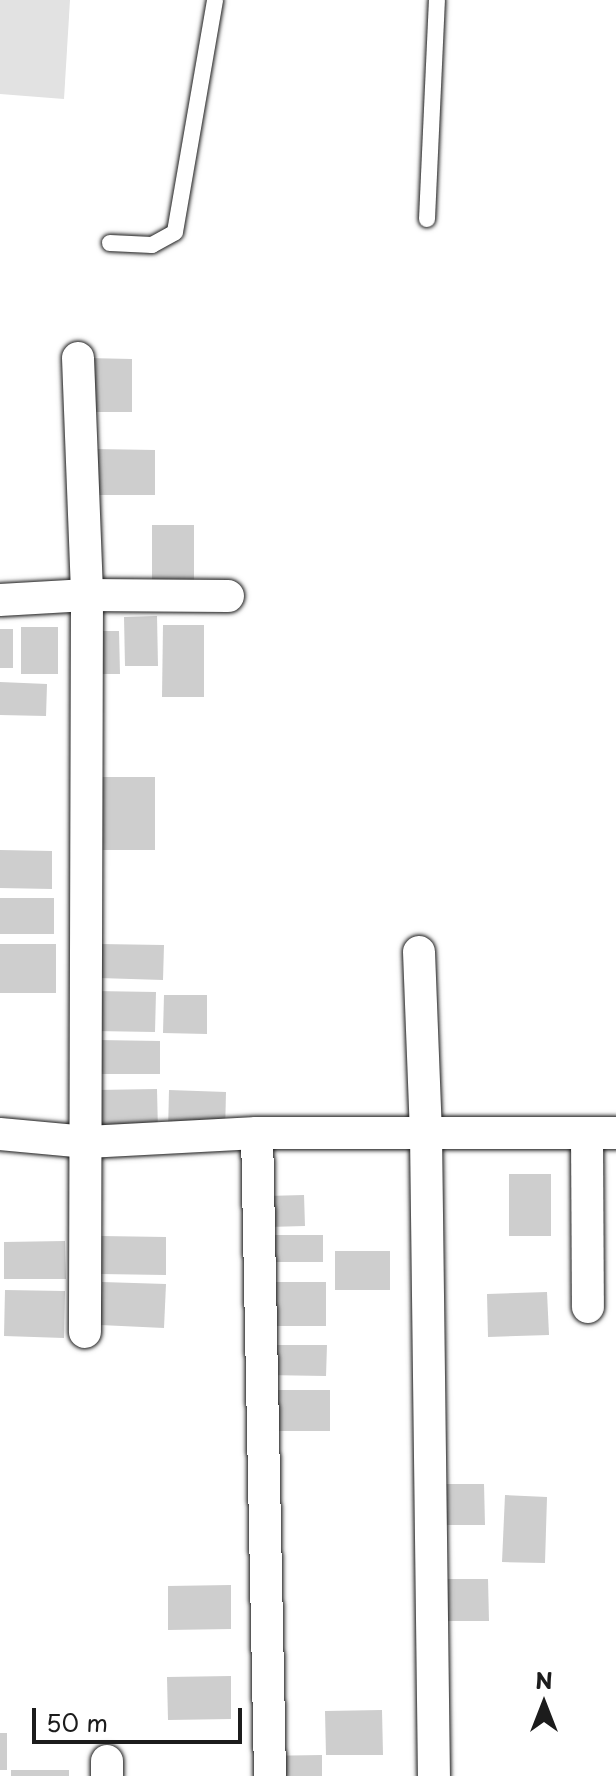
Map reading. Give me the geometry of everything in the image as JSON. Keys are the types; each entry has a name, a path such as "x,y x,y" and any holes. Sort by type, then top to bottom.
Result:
{"street":[{"path":"78,358 87,595 85,1332"},
{"path":"0,600 87,595 228,596"},
{"path":"419,952 426,1134 434,1776"},
{"path":"257,1133 270,1776"},
{"path":"0,1134 87,1142 257,1133 602,1133 588,1307"}],"lane":[{"path":"110,243 152,245 175,232 215,0"},
{"path":"427,219 437,0"}],"shaded area":[{"path":"0,0 70,0 64,99 0,94"}],"building":[{"path":"87,358 132,359 132,412 86,412"},
{"path":"94,449 155,450 155,495 93,495"},
{"path":"152,525 194,525 194,584 152,584"},
{"path":"157,616 158,666 125,666 124,617"},
{"path":"163,625 204,625 204,697 162,697"},
{"path":"21,627 58,627 58,674 21,674"},
{"path":"0,629 13,629 13,668 0,668"},
{"path":"90,631 119,631 120,674 90,674"},
{"path":"0,682 47,684 46,716 0,715"},
{"path":"97,777 155,777 155,850 97,850"},
{"path":"0,850 52,851 52,889 0,888"},
{"path":"0,898 54,898 54,934 0,934"},
{"path":"0,944 56,944 56,993 0,993"},
{"path":"100,944 164,945 163,980 99,978"},
{"path":"94,991 156,992 155,1032 94,1031"},
{"path":"164,995 207,995 207,1034 163,1033"},
{"path":"98,1040 160,1041 160,1074 98,1074"},
{"path":"157,1089 158,1132 97,1134 96,1090"},
{"path":"169,1090 226,1092 225,1133 168,1132"},
{"path":"509,1174 551,1174 551,1236 509,1236"},
{"path":"304,1195 305,1226 268,1227 266,1196"},
{"path":"270,1235 323,1235 323,1262 270,1262"},
{"path":"101,1236 166,1237 166,1275 100,1274"},
{"path":"65,1241 66,1279 4,1279 4,1242"},
{"path":"335,1251 390,1251 390,1290 335,1290"},
{"path":"102,1282 166,1284 164,1328 100,1325"},
{"path":"266,1282 326,1282 326,1326 266,1326"},
{"path":"5,1290 65,1291 64,1338 4,1336"},
{"path":"547,1292 549,1335 488,1337 487,1294"},
{"path":"266,1345 327,1345 326,1376 265,1375"},
{"path":"272,1390 330,1390 330,1431 272,1431"},
{"path":"421,1484 484,1484 485,1525 421,1525"},
{"path":"505,1495 547,1497 545,1563 502,1562"},
{"path":"425,1579 488,1579 489,1621 426,1621"},
{"path":"231,1585 231,1629 168,1630 168,1586"},
{"path":"231,1676 231,1719 168,1720 167,1677"},
{"path":"382,1710 383,1755 326,1755 325,1711"},
{"path":"0,1733 7,1733 7,1770 0,1770"},
{"path":"322,1755 322,1776 259,1776 259,1756"},
{"path":"11,1770 69,1770 69,1776 11,1776"}]}
